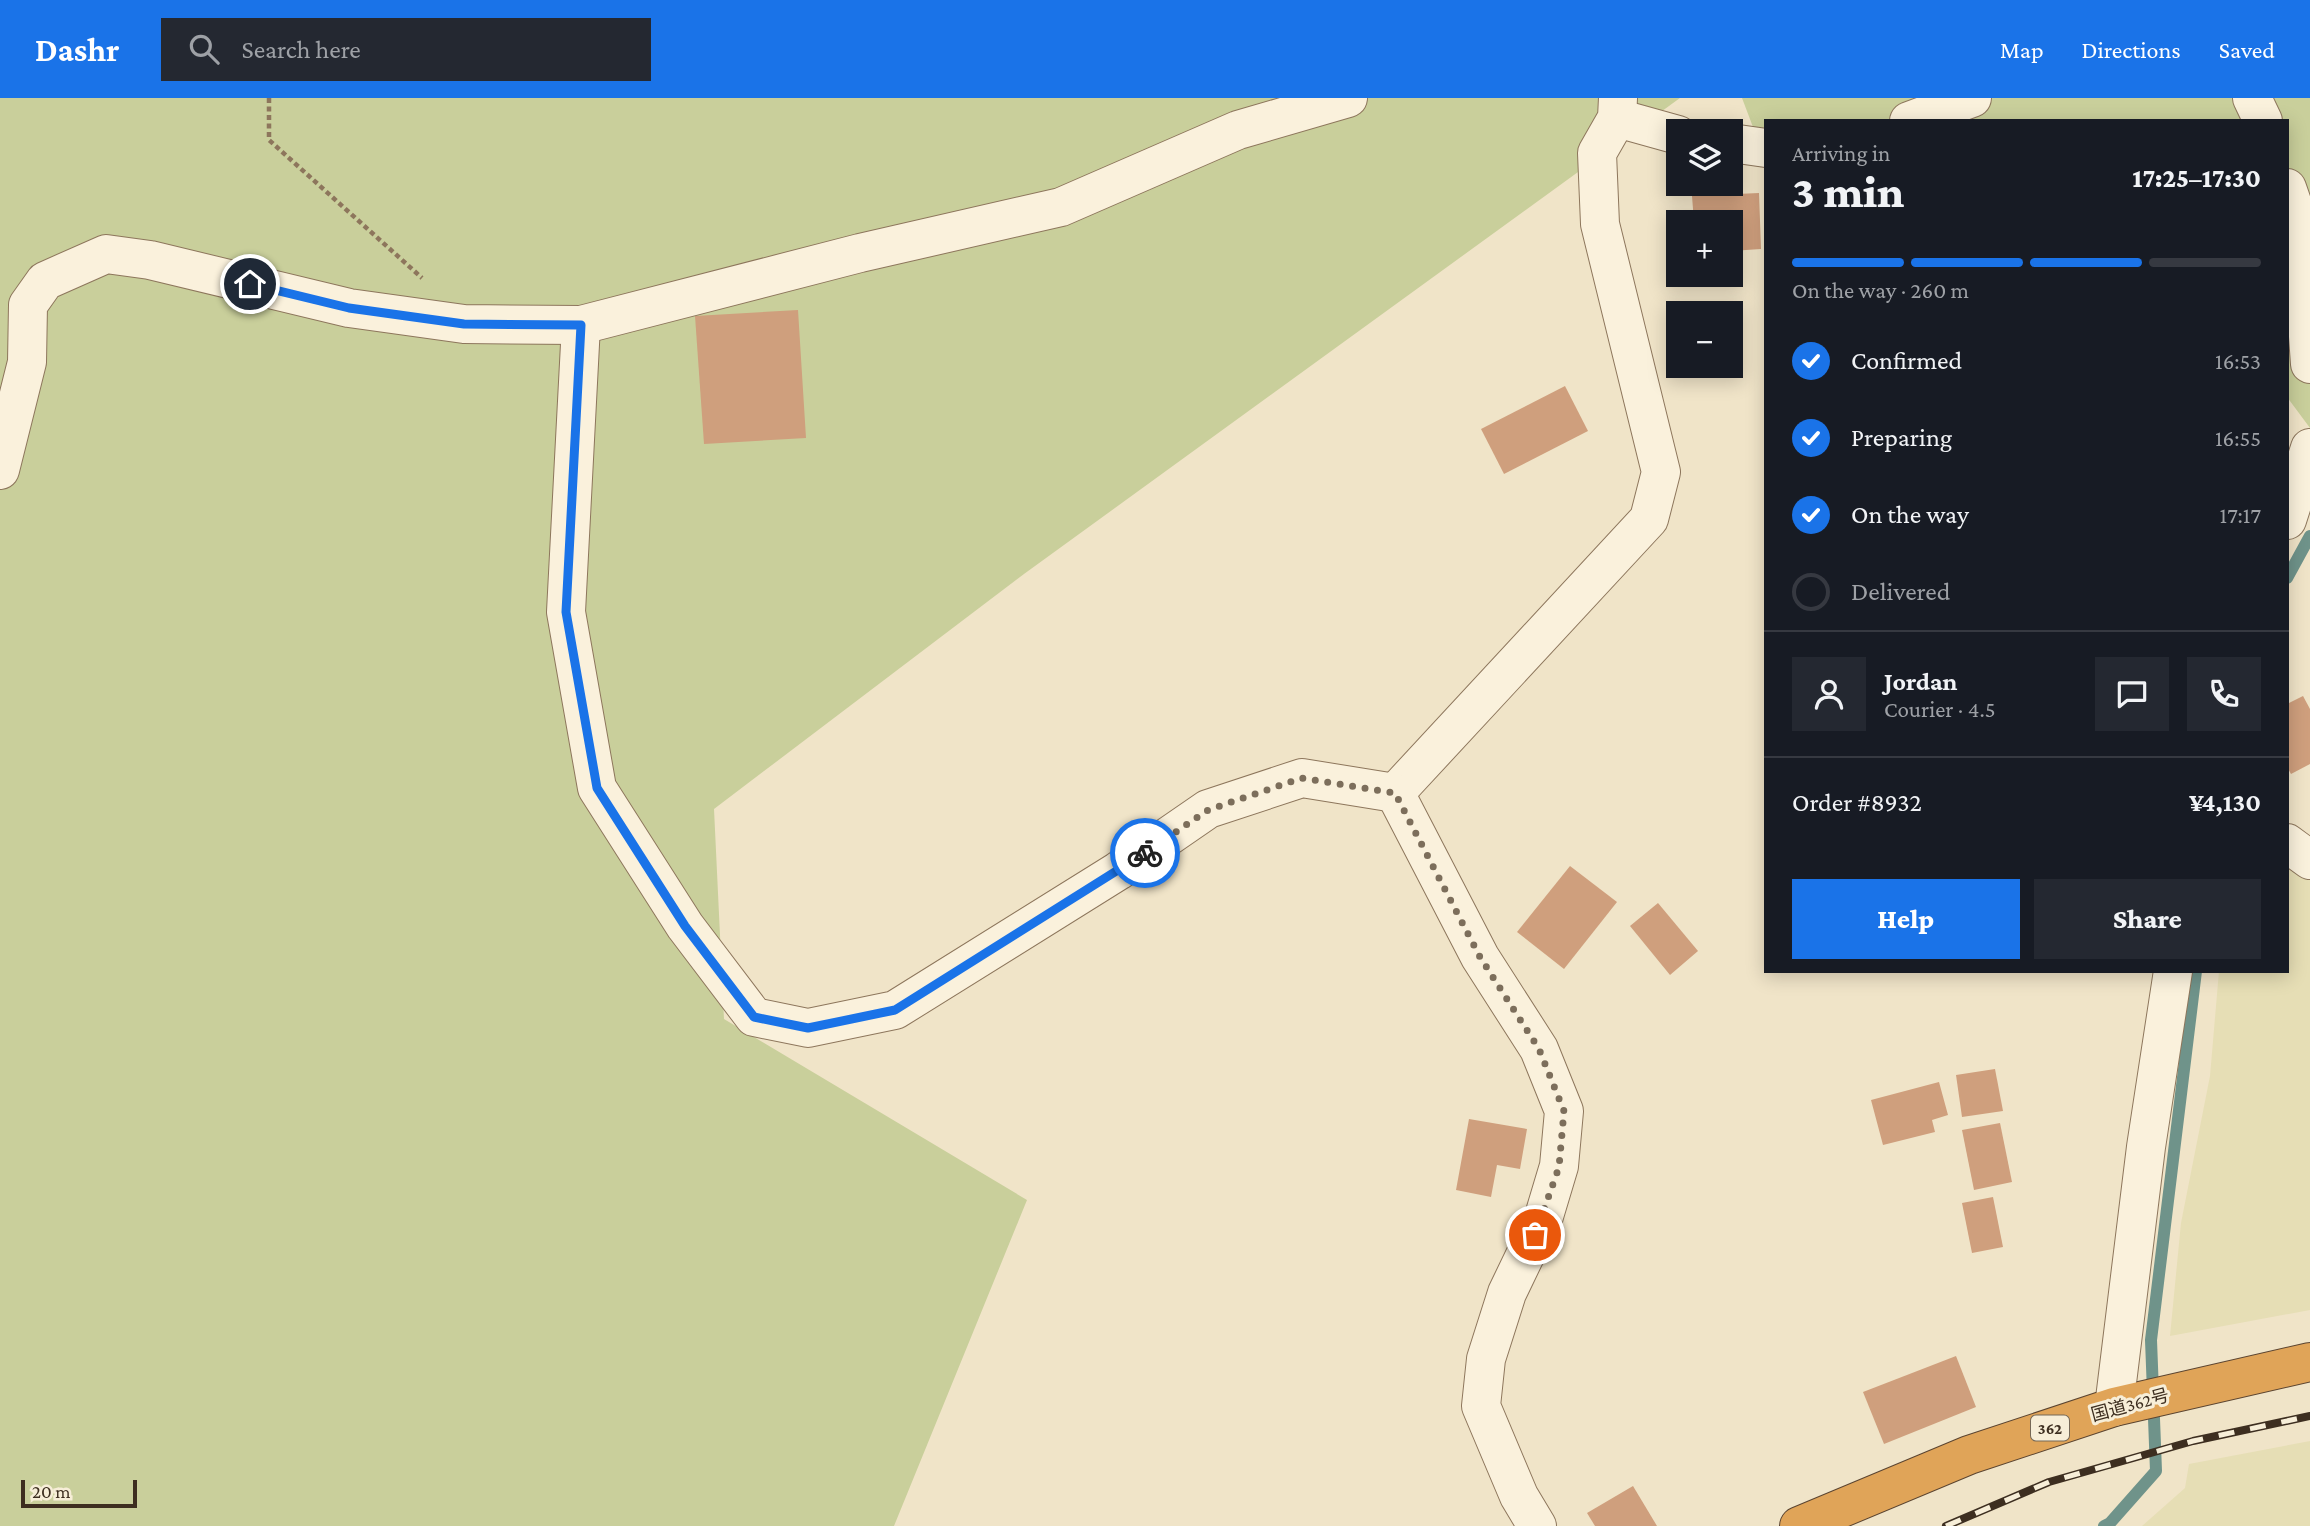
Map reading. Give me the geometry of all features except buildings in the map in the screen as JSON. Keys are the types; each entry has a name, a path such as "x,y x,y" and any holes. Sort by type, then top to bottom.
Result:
{"highway":[{"name":"国道362号","path":"1799,1526 1969,1455 2114,1407 2310,1362"}],"street":[{"path":"0,470 27,362 28,305 45,281 106,254 150,260 349,308 464,324 581,325 860,253 1061,207 1238,130 1348,98"},
{"path":"1914,119 1972,98"},
{"path":"2252,98 2262,119"},
{"path":"1395,793 1650,519 1661,472 1600,224 1597,153 1617,108 1666,130"},
{"path":"1743,145 1764,148"},
{"path":"2289,194 2300,225 2310,364"},
{"path":"581,325 566,612 597,788 685,926 754,1017 808,1028 895,1010 1118,871 1208,810 1302,778 1395,793"},
{"path":"2289,514 2310,448"},
{"path":"1395,793 1480,957 1539,1049 1564,1111 1559,1167 1544,1216 1507,1293 1486,1359 1481,1406 1519,1496 1537,1526"},
{"path":"2289,844 2310,860"},
{"path":"2114,1407 2137,1212 2173,973"}],"path":[{"path":"269,98 269,141 432,286 464,324"}],"shaded area":[{"path":"2289,862 2310,878 2310,1310 2170,1336 2181,1223 2210,1076 2219,973 2289,973"},
{"path":"2310,1441 2310,1526 2142,1526 2185,1488 2189,1464"}],"green space":[{"path":"0,98 1680,98 1024,574 714,809 724,1019 1027,1200 894,1526 0,1526"},
{"path":"1742,98 2310,98 2310,428 2289,400 2289,119 1764,119 1764,143 1756,135"}],"waterway":[{"path":"2289,574 2310,536"},
{"path":"2104,1526 2110,1523 2156,1471 2151,1340 2196,973"}],"railway":[{"path":"1946,1526 2049,1482 2193,1441 2310,1416"}],"way so far":[{"path":"1145,853 1208,810 1302,778 1395,793 1480,957 1539,1049 1564,1111 1559,1167 1544,1216 1535,1235"}],"route":[{"path":"250,284 349,308 464,324 581,325 566,612 597,788 685,926 754,1017 808,1028 895,1010 1145,853"}]}
